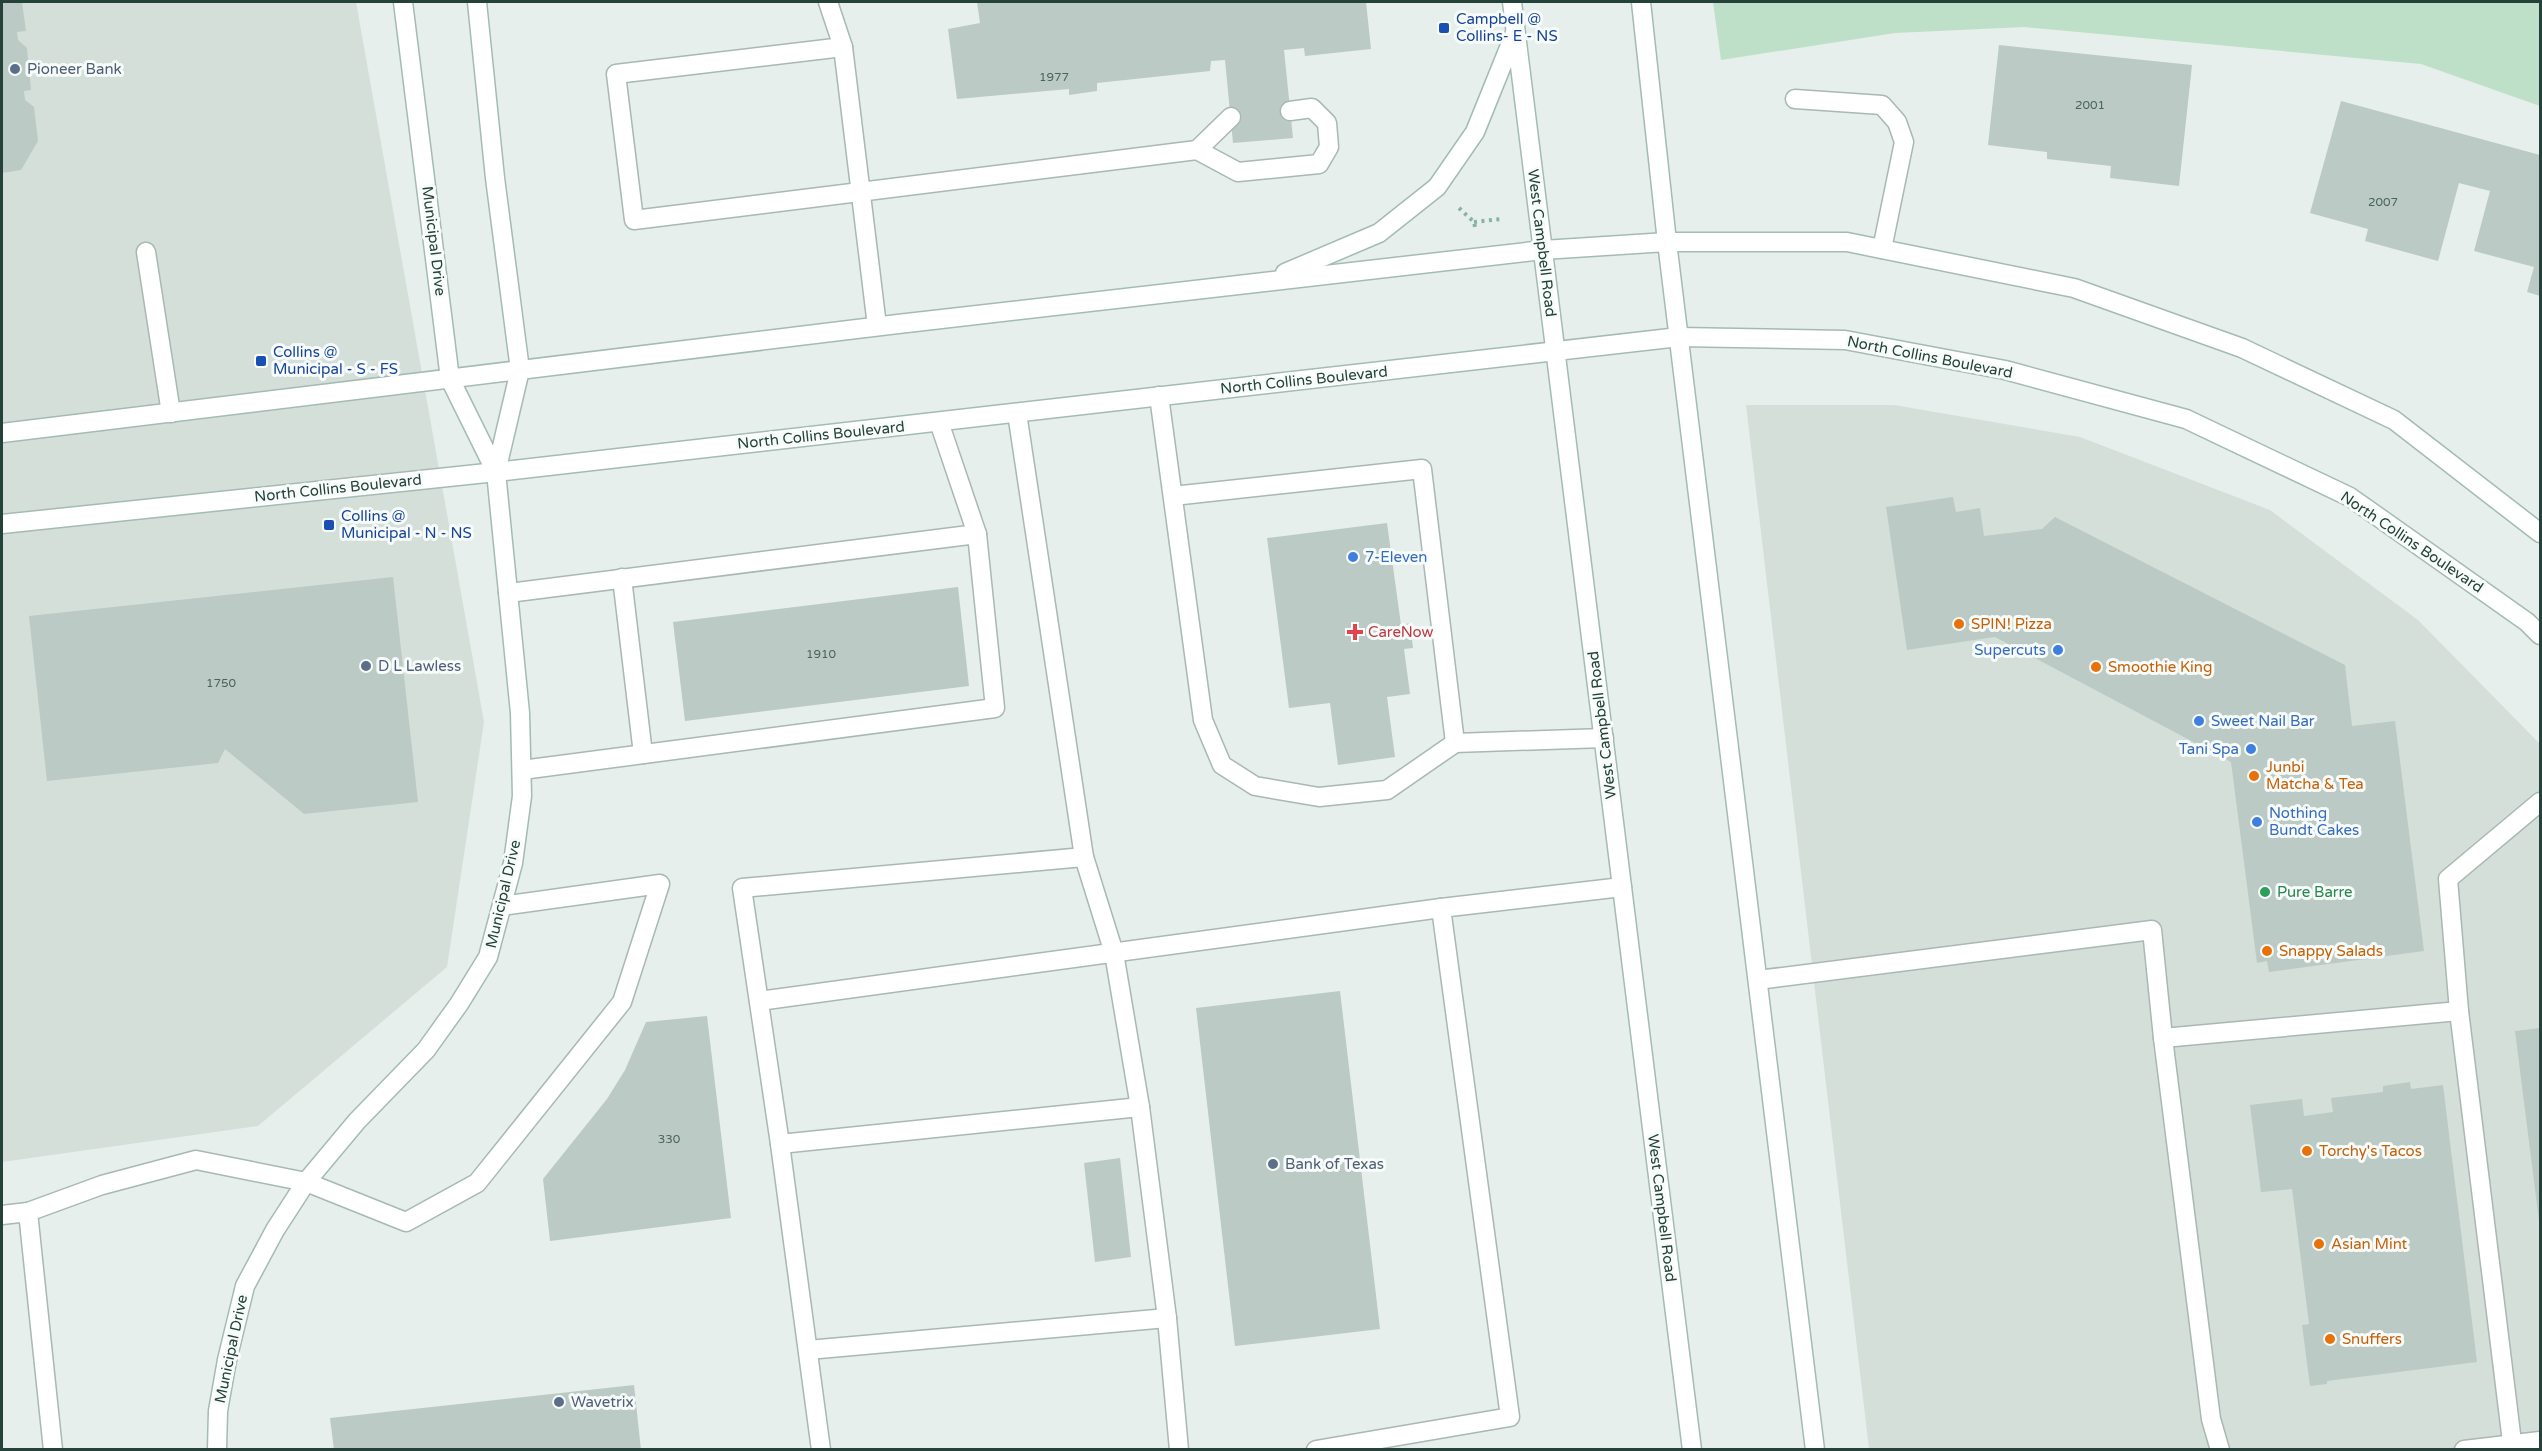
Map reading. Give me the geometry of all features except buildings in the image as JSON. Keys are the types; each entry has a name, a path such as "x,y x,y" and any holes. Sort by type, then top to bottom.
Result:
{"main road":[{"name":"Municipal Drive","path":"403,2 450,379 496,472"},
{"name":"Municipal Drive","path":"217,1449 218,1411 227,1360 245,1286 275,1230 306,1182 357,1121 426,1050 459,1004 488,957 513,863 522,796 520,713 496,472 520,370 495,178 477,2"},
{"path":"828,2 843,47 877,326"},
{"name":"West Campbell Road","path":"1512,2 1692,1449"},
{"path":"1641,2 1667,242 1815,1449"},
{"path":"1265,282 1379,233 1437,187 1475,132 1515,31"},
{"path":"843,47 616,74 634,220 1197,150 1238,172 1319,164 1329,147 1327,123 1312,108 1290,111"},
{"path":"1795,99 1882,105 1897,122 1904,142 1882,249"},
{"path":"1197,150 1231,117"},
{"path":"2,433 877,326 1543,249 1667,242 1847,242 2074,288 2242,348 2394,420 2541,533"},
{"path":"146,252 171,413"},
{"name":"North Collins Boulevard","path":"2,524 496,472 1679,337 1845,340 2006,370 2186,419 2350,497 2527,622 2541,635"},
{"path":"1159,396 1203,720 1222,765 1255,786 1319,797 1387,790 1455,744 1604,738"},
{"path":"1017,412 1084,857 1114,953 1140,1107 1167,1318 1179,1449"},
{"path":"522,770 995,708 977,534 939,422"},
{"path":"1173,496 1422,469 1455,744"},
{"path":"508,593 977,534"},
{"path":"622,578 643,754"},
{"path":"2512,1447 2459,1011 2448,879 2541,802"},
{"path":"821,1449 780,1144 742,888 1084,857"},
{"path":"2,1215 27,1212 102,1185 196,1160 306,1182 406,1222 477,1183 622,1002 660,884 502,906"},
{"path":"759,1001 1440,908 1622,887"},
{"path":"1316,1449 1510,1417 1440,908"},
{"path":"1758,980 2152,930 2163,1038 2211,1419 2220,1449"},
{"path":"2163,1038 2459,1011"},
{"path":"780,1144 1140,1107"},
{"path":"27,1212 53,1449"},
{"path":"808,1350 1167,1318"},
{"path":"2464,1449 2512,1447 2541,1442"}],"path":[{"path":"1456,205 1474,222 1501,219"}],"shaded area":[{"path":"2,2 356,2 484,722 447,967 258,1126 2,1162"},
{"path":"1746,405 1894,405 2080,437 2270,510 2418,620 2540,744 2540,1449 1869,1449"}],"green space":[{"path":"1713,2 2540,2 2540,106 2421,64 2024,27 1895,33 1721,60"}],"place":[{"name":"Campbell @ Collins- E - NS","path":"1444,28"},
{"name":"Pioneer Bank","path":"15,69"},
{"name":"Collins @ Municipal - S - FS","path":"261,361"},
{"name":"Collins @ Municipal - N - NS","path":"329,525"},
{"name":"7-Eleven","path":"1353,557"},
{"name":"SPIN! Pizza","path":"1959,624"},
{"name":"CareNow","path":"1355,632"},
{"name":"Supercuts","path":"2058,650"},
{"name":"D L Lawless","path":"366,666"},
{"name":"Smoothie King","path":"2096,667"},
{"name":"Sweet Nail Bar","path":"2199,721"},
{"name":"Tani Spa","path":"2251,749"},
{"name":"Junbi Matcha & Tea","path":"2254,776"},
{"name":"Nothing Bundt Cakes","path":"2257,822"},
{"name":"Pure Barre","path":"2265,892"},
{"name":"Snappy Salads","path":"2267,951"},
{"name":"Torchy's Tacos","path":"2307,1151"},
{"name":"Bank of Texas","path":"1273,1164"},
{"name":"Asian Mint","path":"2319,1244"},
{"name":"Snuffers","path":"2330,1339"},
{"name":"Wavetrix","path":"559,1402"}]}
